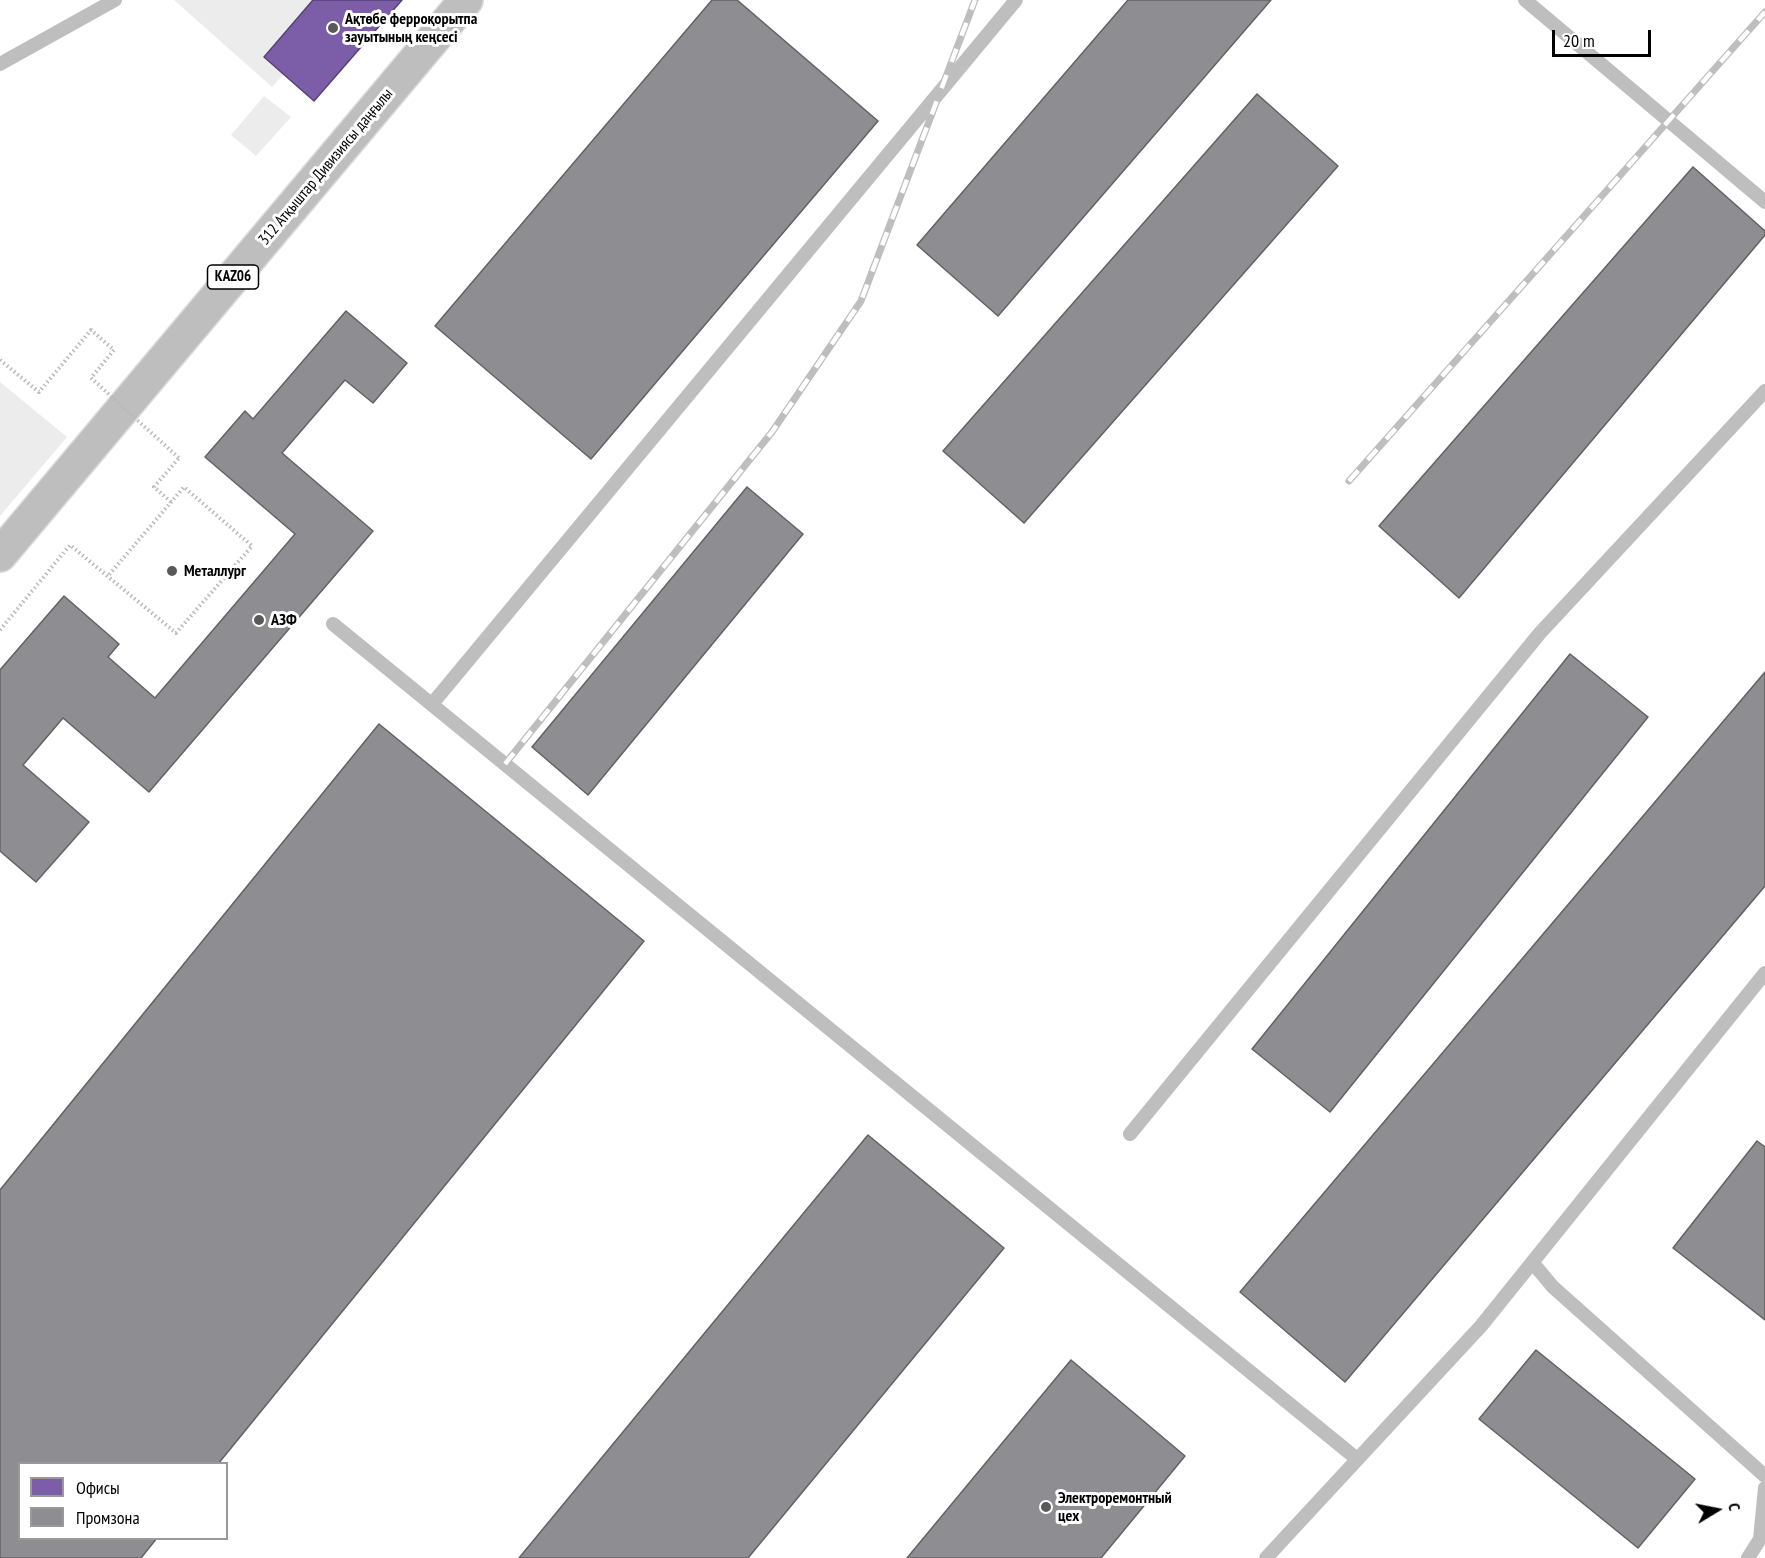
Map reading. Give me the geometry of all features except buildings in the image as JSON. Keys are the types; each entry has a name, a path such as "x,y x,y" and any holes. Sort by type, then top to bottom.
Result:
{"highway":[{"name":"312 Атқыштар Дивизиясы даңғылы","path":"0,555 466,0"}],"lane":[{"path":"0,64 115,0"},
{"path":"432,704 1016,0"},
{"path":"1525,0 1765,202"},
{"path":"1130,1134 1540,633 1765,391"},
{"path":"333,624 1357,1459"},
{"path":"1266,1558 1481,1326 1765,973"},
{"path":"1532,1262 1552,1287 1765,1476"},
{"path":"1748,1558 1760,1539 1765,1488"}],"path":[{"path":"0,360 39,392 92,330 114,350 91,378 179,458 154,487 171,502"},
{"path":"0,630 70,545 176,633 252,546 184,487 108,576"}],"shaded area":[{"path":"174,0 313,0 264,57 284,74 272,87"},
{"path":"264,96 291,117 256,156 231,135"},
{"path":"0,382 67,437 0,516"}],"railway":[{"path":"505,764 772,432 861,301 975,0"},
{"path":"1349,481 1765,12"}],"place":[{"name":"Ақтөбе ферроқорытпа зауытының кеңсесі","path":"333,28"},
{"name":"Металлург","path":"172,571"},
{"name":"АЗФ","path":"259,620"},
{"name":"Электроремонтный цех","path":"1046,1507"}]}
